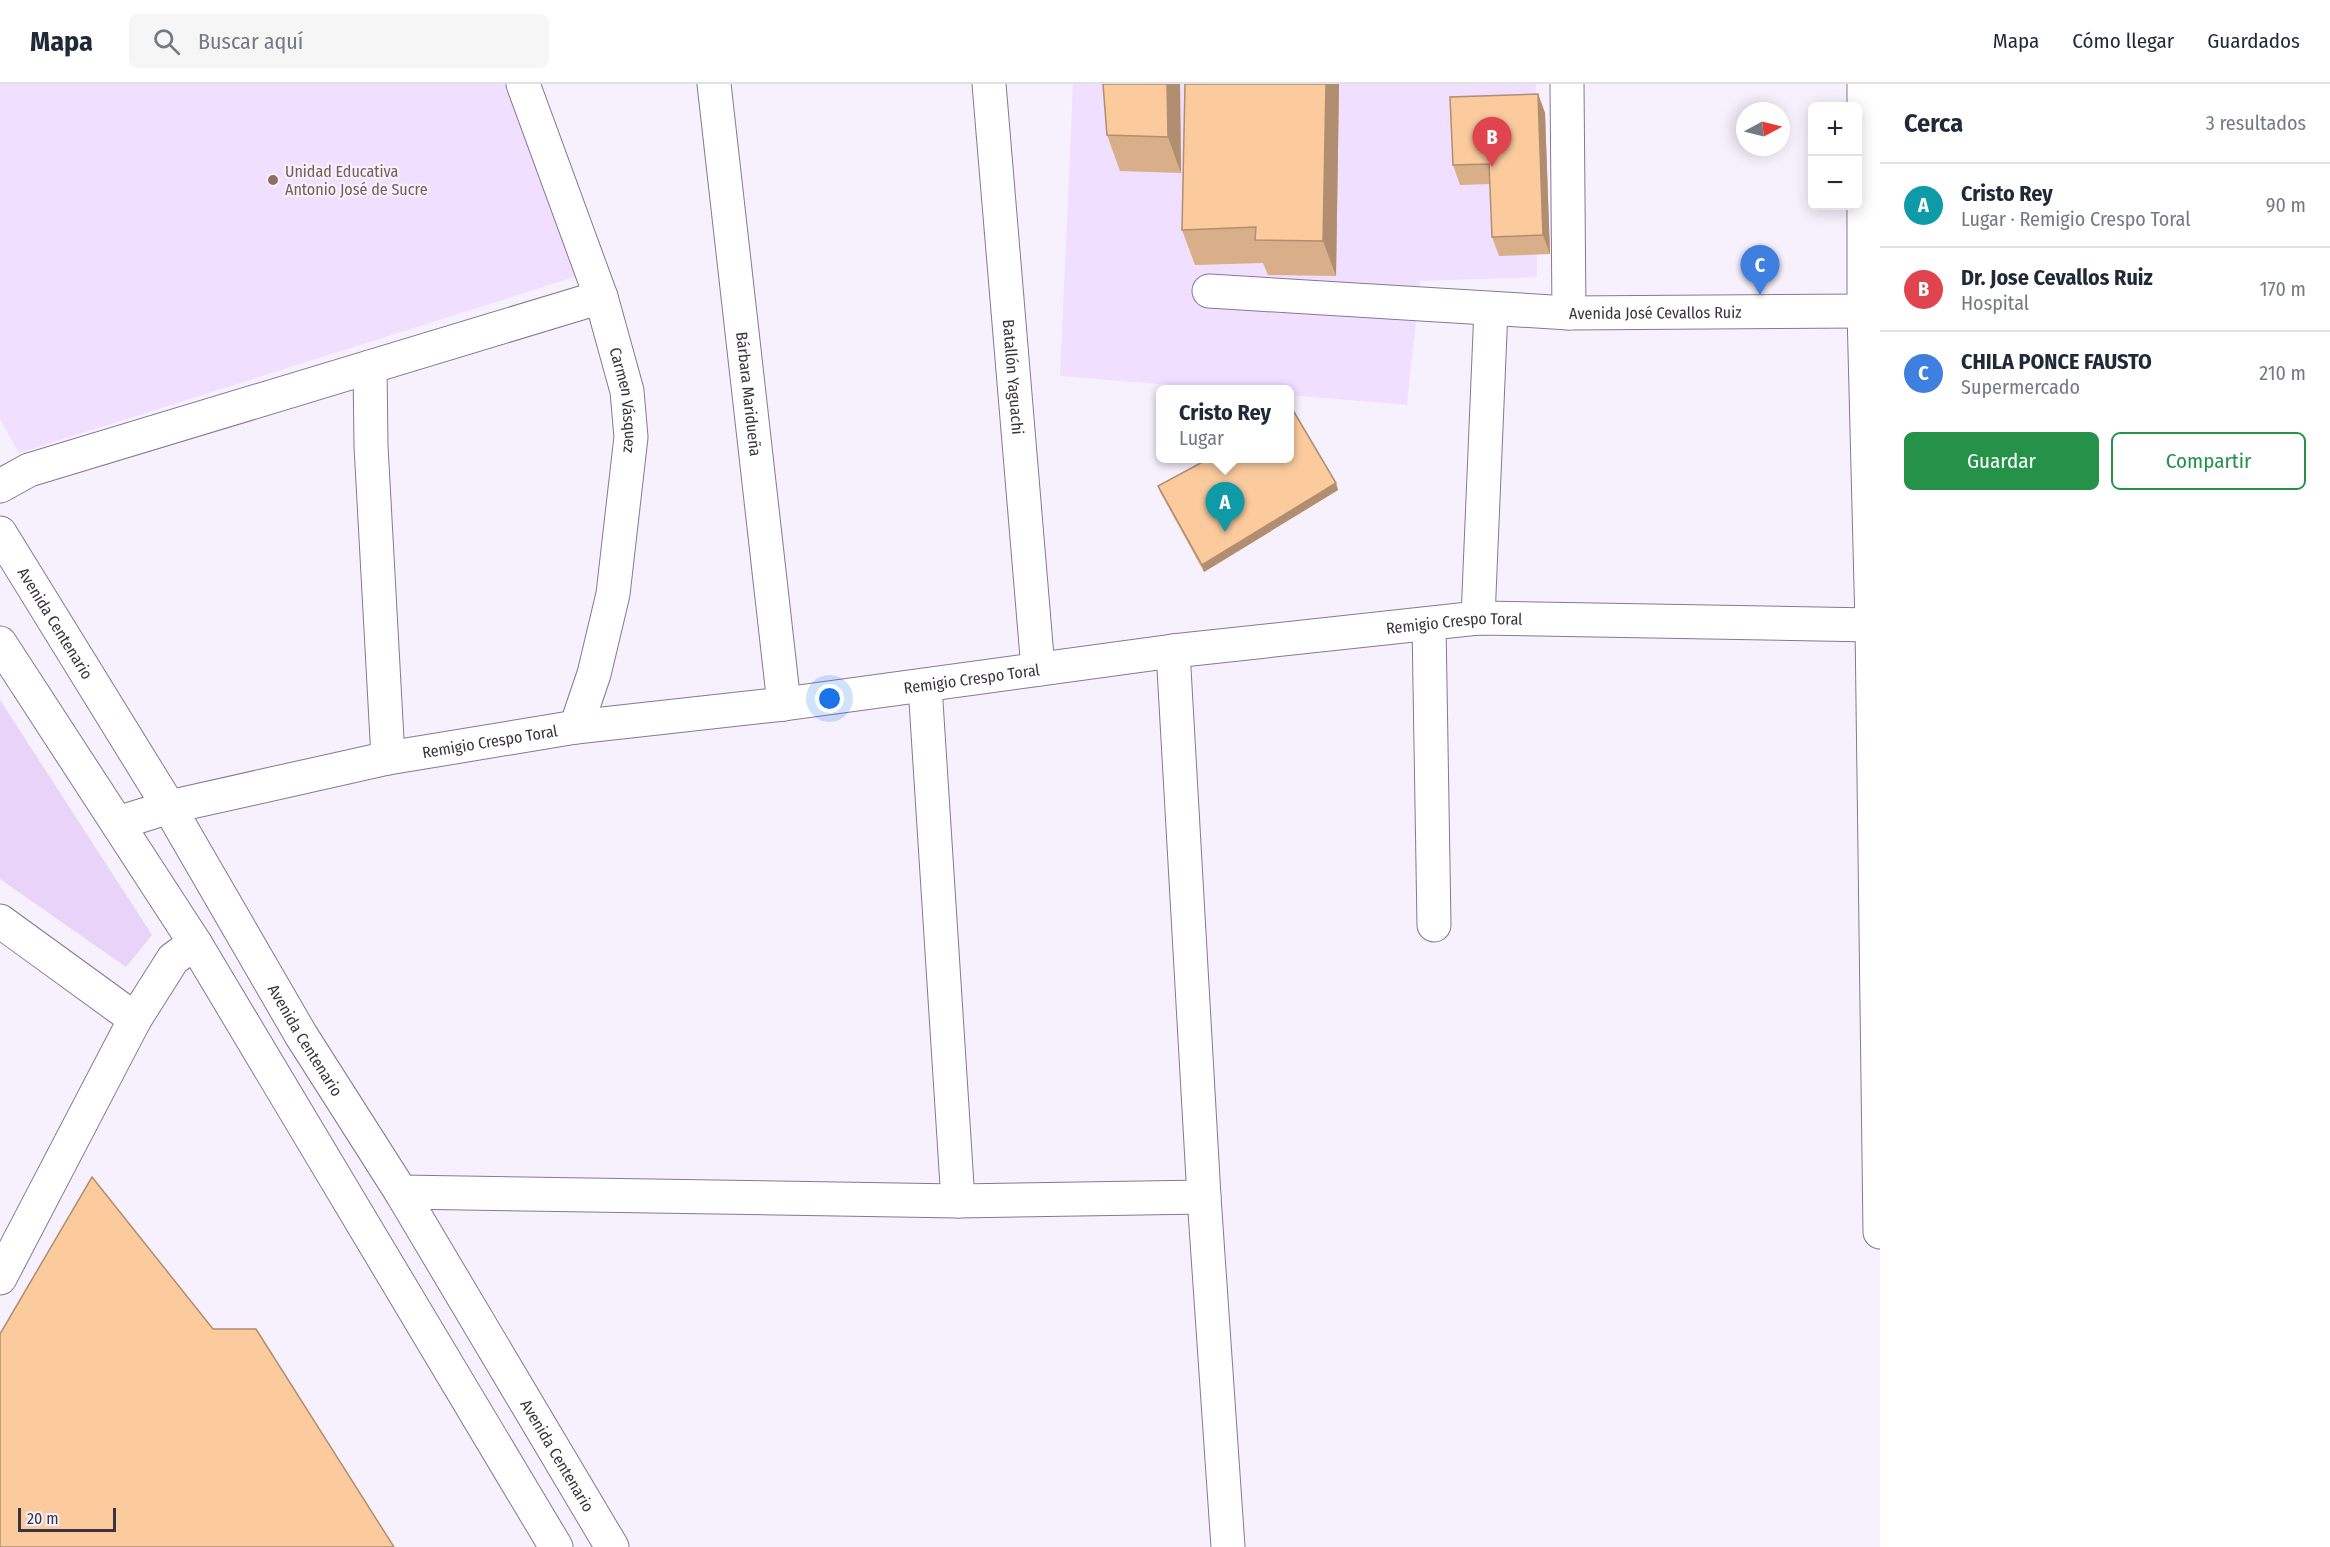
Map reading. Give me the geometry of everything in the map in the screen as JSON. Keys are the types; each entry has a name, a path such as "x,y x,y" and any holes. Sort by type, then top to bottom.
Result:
{"street":[{"name":"Carmen Vásquez","path":"523,84 601,297 627,391 631,437 613,594 594,674 576,727"},
{"name":"Bárbara Maridueña","path":"714,84 784,704"},
{"name":"Batallón Yaguachi","path":"989,84 1038,669"},
{"name":"Avenida José Cevallos Ruiz","path":"1567,84 1569,313 1864,311"},
{"path":"1864,84 1864,311 1872,625 1880,1232"},
{"path":"1209,291 1569,313"},
{"path":"0,486 29,470 601,297"},
{"path":"1478,618 1491,309"},
{"path":"370,367 371,446 388,758"},
{"name":"Avenida Centenario","path":"0,533 169,807 301,1035 401,1192 612,1547"},
{"name":"Remigio Crespo Toral","path":"118,823 169,807 388,758 576,727 784,704 1173,651 1478,618 1872,625"},
{"path":"1429,624 1434,925"},
{"path":"0,643 195,943 556,1547"},
{"path":"1173,651 1204,1197 1228,1547"},
{"path":"925,686 958,1201"},
{"path":"0,921 135,1019"},
{"path":"0,1278 135,1019 173,959 195,943"},
{"path":"401,1192 958,1201 1204,1197"}],"shaded area":[{"name":"Unidad Educativa Antonio José de Sucre","path":"0,84 513,84 581,275 19,453 0,419"},
{"path":"1073,84 1536,84 1537,277 1420,281 1407,405 1294,395 1294,385 1171,385 1060,376"},
{"path":"0,700 152,935 126,967 0,879"}],"building":[{"path":"1103,84 1167,84 1168,137 1107,135"},
{"path":"1185,84 1326,84 1323,241 1255,240 1256,227 1182,230"},
{"path":"1538,94 1543,235 1492,237 1489,164 1453,165 1450,97"},
{"path":"1294,412 1336,483 1202,565 1158,486 1201,463 1294,463"},
{"path":"92,1177 213,1329 256,1329 394,1547 0,1547 0,1334"}],"place":[{"name":"Dr. Jose Cevallos Ruiz","path":"1492,167"},
{"name":"Unidad Educativa Antonio José de Sucre","path":"273,180"},
{"name":"CHILA PONCE FAUSTO","path":"1760,295"},
{"name":"Cristo Rey","path":"1225,532"}]}
